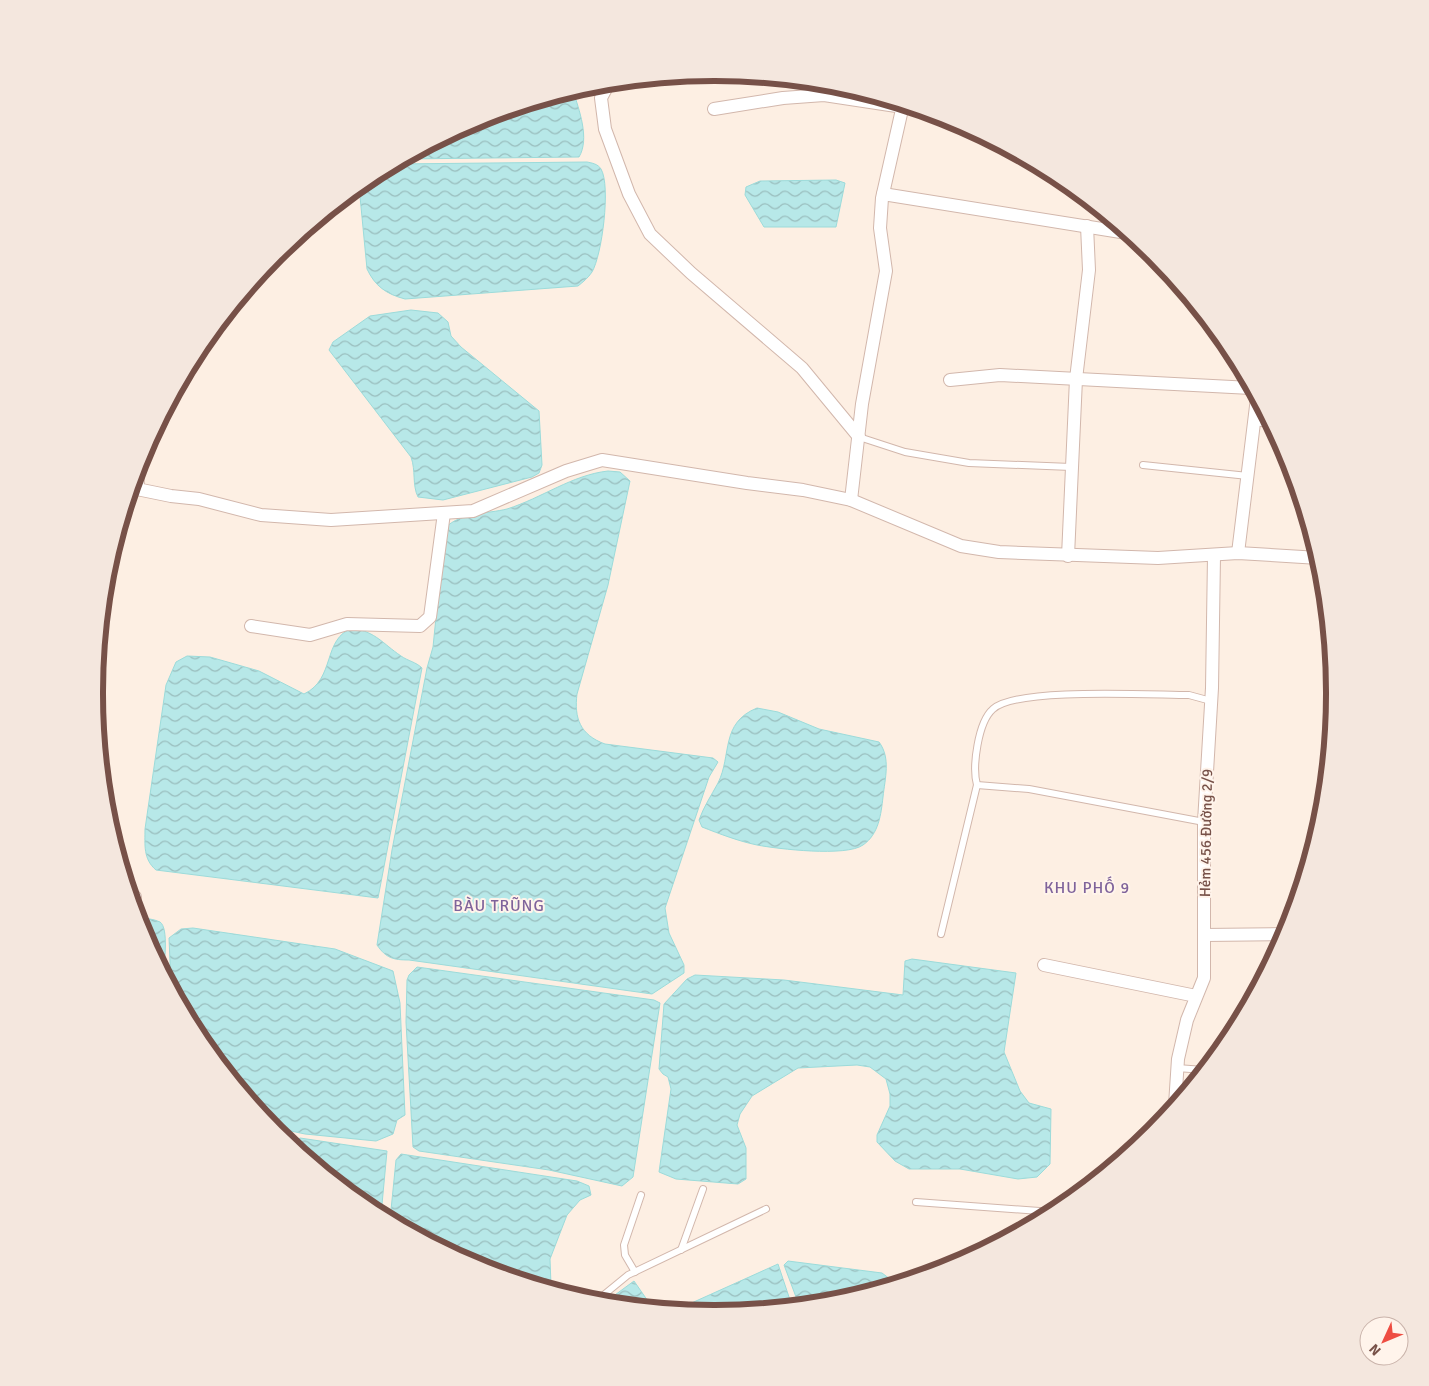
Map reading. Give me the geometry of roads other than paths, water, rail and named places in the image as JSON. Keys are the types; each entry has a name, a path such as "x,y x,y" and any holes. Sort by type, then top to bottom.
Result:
{"street":[{"path":"605,91 601,98 605,129 629,194 650,234 691,273 802,368 859,437"},
{"path":"714,109 784,98 824,95 871,102"},
{"path":"851,500 862,404 886,270 880,228 883,194 902,111"},
{"path":"883,194 1116,231"},
{"path":"1068,556 1076,379 1089,270 1087,226"},
{"path":"950,380 1000,375 1244,388"},
{"path":"1238,553 1256,409"},
{"path":"1255,419 1262,420"},
{"path":"138,489 199,499 261,515 331,520 444,513 473,511 566,471 602,460 803,490 851,500 962,546 999,552 1158,558 1238,553 1310,557"},
{"path":"251,626 310,635 347,624 420,626 430,617 444,513"},
{"name":"Hẻm 456 Đường 2/9","path":"1176,1094 1177,1068 1187,1020 1204,978 1204,822 1211,701 1214,556"},
{"path":"1204,935 1277,934"},
{"path":"1044,965 1196,996"}],"lane":[{"path":"859,437 905,452 969,463 1071,467"},
{"path":"1143,465 1248,476"},
{"path":"942,934 977,785 974,774 982,725 992,709 1004,702 1033,696 1190,695 1211,701"},
{"path":"977,785 1029,790 1204,822"},
{"path":"1177,1068 1196,1069"},
{"path":"681,1250 703,1189"},
{"path":"635,1272 625,1255 624,1245 641,1194"},
{"path":"916,1202 1039,1211"},
{"path":"605,1295 635,1272 766,1209"}],"water":[{"path":"575,98 584,133 584,142 579,157 417,159 480,128 518,114"},
{"path":"587,162 597,165 600,167 604,178 605,205 602,236 592,272 578,286 405,299 392,295 378,285 367,269 360,195 408,164"},
{"path":"836,180 845,183 836,227 764,227 745,195 746,187 760,181"},
{"path":"411,310 438,313 448,322 451,336 461,347 539,411 542,465 539,473 532,477 443,500 418,497 411,457 329,350 333,342 370,316"},
{"path":"608,471 620,472 630,481 608,585 577,694 578,718 584,731 605,744 713,758 718,762 709,777 665,908 669,933 684,965 684,973 652,994 390,957 377,945 392,850 427,668 433,647 445,528 466,516 507,509 582,477"},
{"path":"353,628 374,636 401,656 422,668 378,898 156,870 147,856 145,829 166,685 176,662 187,656 210,657 259,671 304,694 321,679 337,640 343,633"},
{"path":"757,708 778,712 819,729 879,742 883,748 886,761 881,810 873,835 863,845 842,851 780,848 757,845 702,827 699,820 718,783 732,731 745,714"},
{"path":"146,918 158,921 163,926 165,961"},
{"path":"193,928 335,949 393,971 400,1003 405,1115 397,1120 393,1134 376,1141 305,1134 286,1130 282,1126 229,1065 206,1033 170,972 169,938 181,929"},
{"path":"912,959 1016,973 1004,1052 1020,1091 1029,1103 1051,1109 1050,1164 1037,1177 1018,1179 960,1169 909,1169 895,1161 877,1142 877,1135 890,1106 890,1094 886,1079 870,1067 857,1065 798,1068 752,1096 740,1114 737,1125 746,1148 746,1179 738,1184 676,1179 659,1172 671,1089 668,1077 659,1069 664,1004 687,979 695,975 784,980 903,995 905,961"},
{"path":"417,967 654,1000 660,1003 633,1177 622,1186 549,1170 419,1151 413,1147 406,1022 407,980"},
{"path":"300,1138 387,1151 382,1206 342,1178 297,1140"},
{"path":"401,1154 577,1181 589,1186 591,1195 580,1200 567,1215 550,1259 551,1282 480,1258 444,1242 391,1212 396,1160"},
{"path":"788,1261 882,1273 890,1279 834,1293 797,1299 784,1265"},
{"path":"778,1264 790,1300 714,1305 690,1304"},
{"path":"634,1281 648,1301 635,1300 613,1296"}],"district":[{"name":"KHU PHỐ 9","path":"1087,887"},
{"name":"BÀU TRŨNG","path":"499,905"}]}
